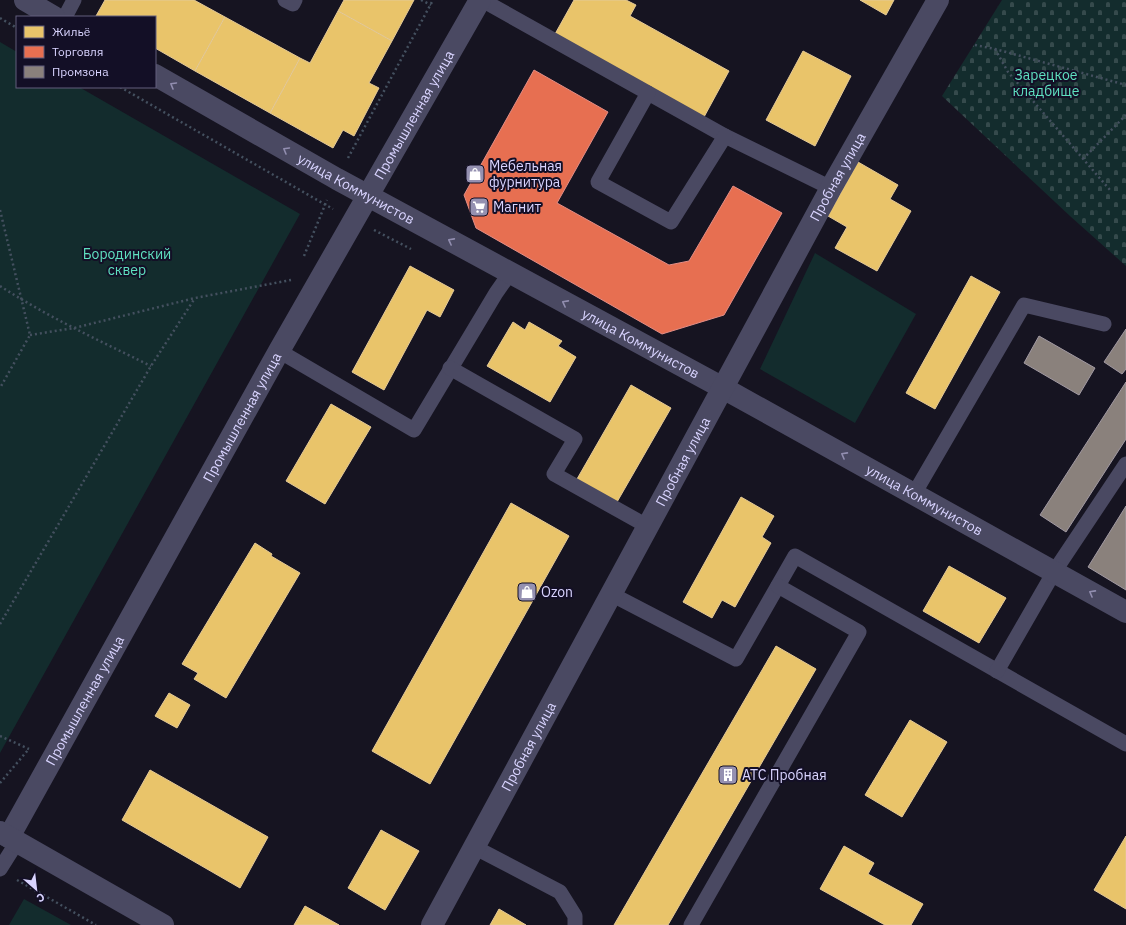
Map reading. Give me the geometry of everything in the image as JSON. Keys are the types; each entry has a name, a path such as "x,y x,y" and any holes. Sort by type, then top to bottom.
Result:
{"street":[{"path":"25,0 52,16"},
{"name":"Промышленная улица","path":"9,837 279,351 481,0"},
{"name":"Пробная улица","path":"432,925 832,188 938,0"},
{"name":"улица Коммунистов","path":"156,76 337,179 723,388 1126,612"},
{"path":"9,837 163,925"}],"lane":[{"path":"66,16 74,0"},
{"path":"286,0 293,4 295,0"},
{"path":"481,0 725,136 832,188"},
{"path":"648,93 598,182 604,186 671,222 725,136"},
{"path":"279,351 414,430 450,368 510,273"},
{"path":"914,494 1024,305 1104,324"},
{"path":"450,368 575,439 554,474 648,526"},
{"path":"997,671 1054,572 1126,464"},
{"path":"611,594 736,659 795,556 1126,744"},
{"path":"691,925 859,632 778,586"},
{"path":"0,869 9,837"},
{"path":"474,847 560,892 575,916 575,925"}],"path":[{"path":"421,0 431,4"},
{"path":"303,259 324,205 337,179 433,0"},
{"path":"0,18 16,27"},
{"path":"975,45 995,49 1126,85"},
{"path":"995,49 1008,72 1110,190"},
{"path":"122,88 324,205 355,219"},
{"path":"1083,159 1126,115"},
{"path":"0,210 30,335 0,388"},
{"path":"30,335 74,328 195,298 294,279 290,286"},
{"path":"0,286 22,300 74,328 151,366"},
{"path":"0,624 151,366 195,298"},
{"path":"0,736 29,749 0,782"},
{"path":"14,878 96,925"}],"green space":[{"name":"Зарецкое кладбище","path":"1002,0 1126,0 1126,266 1070,216 942,96"},
{"name":"Бородинский сквер","path":"0,42 16,51 16,88 81,88 300,214 0,753"},
{"path":"815,253 916,314 855,423 760,369"},
{"path":"24,899 71,925 9,925"}],"building: Жильё":[{"path":"105,0 194,0 225,17 195,71 156,49 156,16 96,16"},
{"path":"344,0 414,0 392,41 338,11"},
{"path":"574,0 626,0 636,5 630,16 729,71 704,117 555,34"},
{"path":"860,0 894,0 886,15"},
{"path":"338,11 392,41 369,83 379,88 354,136 343,130 333,148 270,113 300,58 310,63"},
{"path":"225,17 300,58 270,113 195,71"},
{"path":"803,51 851,76 815,146 766,120"},
{"path":"858,162 898,185 890,199 911,211 877,271 835,248 847,227 828,216"},
{"path":"410,266 454,290 440,317 427,310 384,390 352,372"},
{"path":"971,276 1000,292 935,409 906,393"},
{"path":"513,322 525,330 529,322 562,341 558,346 576,357 550,402 487,366"},
{"path":"631,385 671,408 617,502 577,479"},
{"path":"331,404 371,427 325,504 286,481"},
{"path":"741,497 774,516 762,537 771,543 735,607 722,600 712,618 683,602"},
{"path":"511,503 569,536 430,784 372,751"},
{"path":"255,543 272,554 271,556 300,573 226,698 194,679 198,673 182,664"},
{"path":"949,566 1006,598 979,643 923,611"},
{"name":"АТС Пробная","path":"776,646 816,669 668,925 614,925"},
{"path":"169,693 190,705 177,728 155,716"},
{"path":"910,720 947,742 902,817 865,795"},
{"path":"150,770 268,837 240,888 122,820"},
{"path":"381,830 419,851 385,910 348,888"},
{"path":"1126,836 1126,909 1094,890"},
{"path":"844,846 874,863 868,874 923,904 911,925 885,925 820,889"},
{"path":"305,906 339,925 294,925"},
{"path":"499,909 526,925 490,925"}],"building: Торговля":[{"path":"534,70 608,112 557,203 669,265 689,261 733,186 782,213 724,315 662,334 476,228 464,195"}],"building: Промзона":[{"path":"1126,329 1126,369 1122,374 1104,362"},
{"path":"1039,336 1095,368 1079,395 1024,363"},
{"path":"1126,382 1126,439 1066,532 1040,515"},
{"path":"1126,506 1126,590 1088,567"}],"place":[{"name":"Мебельная фурнитура","path":"475,174"},
{"name":"Магнит","path":"479,207"},
{"name":"Ozon","path":"527,592"},
{"name":"АТС Пробная","path":"728,775"}]}
